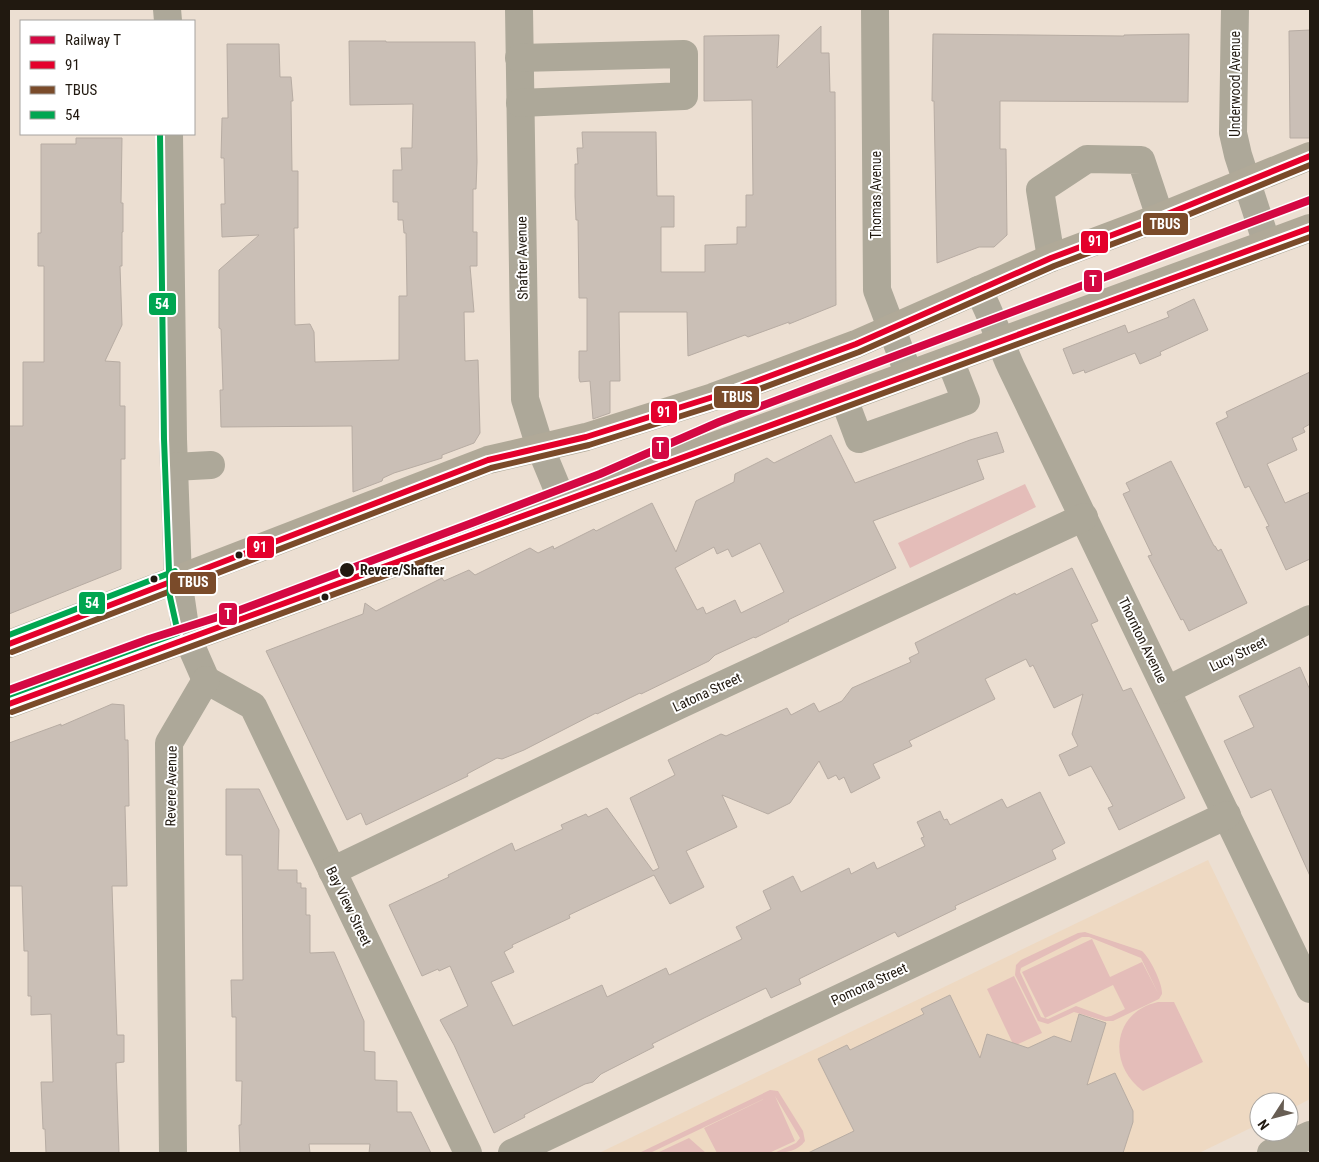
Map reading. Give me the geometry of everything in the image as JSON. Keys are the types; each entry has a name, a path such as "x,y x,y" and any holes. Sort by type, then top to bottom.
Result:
{"main road":[{"path":"9,644 488,460 586,438 713,397 856,344 1051,258 1160,217 1310,156"},
{"path":"9,704 562,500 1310,228"}],"street":[{"name":"Shafter Avenue","path":"518,9 525,398 540,447 562,500"},
{"name":"Thomas Avenue","path":"875,9 877,290 909,375"},
{"name":"Underwood Avenue","path":"1235,9 1233,133 1238,155 1267,244"},
{"path":"519,58 684,54 684,96 520,103"},
{"path":"169,135 174,467 179,596 188,639 206,680"},
{"path":"1051,258 1040,190 1087,159 1141,160 1160,217"},
{"name":"Thornton Avenue","path":"978,290 987,306 999,341 1310,988"},
{"path":"844,399 859,439 966,401 950,360"},
{"path":"174,467 211,465"},
{"name":"Latona Street","path":"332,871 668,710 1084,517"},
{"name":"Lucy Street","path":"1167,690 1310,619"},
{"name":"Bay View Street","path":"206,680 253,706 468,1153"},
{"name":"Revere Avenue","path":"173,1153 169,743 206,680"},
{"name":"Pomona Street","path":"512,1153 1227,815"},
{"path":"1271,1153 1310,1134"}],"shaded area":[{"path":"1025,484 1036,507 910,568 898,543"},
{"path":"1208,860 1310,1071 1310,1099 1299,1105 1299,1092 1249,1092 1249,1129 1199,1153 599,1153"},
{"path":"1085,932 1142,951 1158,978 1162,990 1159,999 1113,1021 1105,1021 1074,1012 1048,1024 1038,1021 1015,975 1016,965 1021,960 1078,933","holes":["1082,937 1089,937 1141,958 1158,993 1142,962 1110,977 1092,939 1022,972 1045,1018 1113,985 1125,1009 1106,1017 1076,1006 1048,1019 1041,1017 1020,972 1021,968"]},
{"path":"1014,976 1042,1033 1014,1046 987,989"},
{"path":"1158,1002 1174,1002 1203,1062 1143,1091 1131,1080 1124,1068 1120,1054 1120,1040 1131,1016 1143,1008"},
{"path":"770,1090 778,1091 803,1131 805,1141 795,1149 774,1153 796,1143 800,1138 775,1096 795,1141 769,1153 717,1153 704,1128 772,1095 650,1153 639,1153"},
{"path":"689,1138 706,1153 657,1153"}],"building":[{"path":"821,26 821,53 829,53 830,92 835,92 836,305 789,324 789,322 748,337 745,335 688,356 687,312 619,312 620,381 610,381 610,413 593,419 590,381 580,382 579,378 579,351 587,351 587,298 579,298 578,220 576,220 575,196 575,164 578,164 577,148 583,148 582,132 656,132 657,196 674,196 674,227 661,227 661,272 705,272 705,245 737,244 737,227 746,227 746,195 753,195 752,100 704,101 704,36 779,35 777,68"},
{"path":"1310,30 1310,138 1290,138 1289,31"},
{"path":"933,34 1124,36 1189,34 1188,102 1000,101 1000,149 1006,149 1007,235 994,247 979,247 937,263 934,101 932,101"},
{"path":"349,41 475,42 477,162 476,189 473,189 473,232 477,232 477,266 470,266 474,312 464,312 465,361 478,360 480,433 474,443 442,455 442,458 394,473 383,478 382,481 353,492 352,426 221,427 220,390 223,390 221,329 219,328 219,270 259,235 222,237 221,204 225,204 224,158 221,158 222,118 228,118 227,44 279,44 280,77 291,77 293,101 291,101 292,171 298,171 298,228 294,228 295,325 310,324 314,332 315,362 399,360 399,296 407,296 406,233 404,233 403,220 398,220 398,202 393,202 393,170 402,170 401,148 412,148 413,104 350,105"},
{"path":"76,138 122,138 121,203 123,203 123,232 122,266 120,266 122,325 105,361 120,362 120,406 125,406 125,459 121,459 121,569 9,614 9,426 23,426 23,362 44,362 44,266 38,266 38,233 41,233 41,144 76,144"},
{"path":"1194,299 1208,330 1160,352 1161,355 1140,364 1135,353 1085,373 1084,370 1073,374 1063,349 1125,325 1128,333 1169,317 1167,312"},
{"path":"1310,372 1310,424 1303,428 1305,432 1292,438 1297,450 1267,464 1285,503 1310,492 1310,559 1286,570 1266,527 1269,526 1249,486 1245,488 1216,423 1228,417 1226,412"},
{"path":"997,432 1004,452 977,460 984,479 873,521 896,568 755,638 715,655 709,661 641,694 596,713 524,750 502,759 497,758 467,774 468,776 366,825 361,813 347,820 266,651 363,614 365,603 376,611 442,578 444,581 469,570 475,575 530,548 538,553 553,546 554,549 594,529 596,531 652,503 676,552 696,501 734,482 735,474 767,458 774,463 831,435 855,483 970,440","holes":["760,543 784,592 741,613 735,600 706,614 703,607 697,610 675,568 714,547 717,554 728,549 732,557"]},
{"path":"1171,461 1214,546 1218,551 1221,549 1247,603 1189,631 1183,619 1181,620 1148,556 1152,555 1123,494 1130,491 1126,483"},
{"path":"1072,568 1098,621 1091,624 1123,691 1131,688 1185,798 1119,830 1108,808 1113,806 1091,766 1069,776 1059,755 1078,746 1072,734 1083,694 1054,708 1033,665 1030,667 1026,659 985,679 995,699 909,741 912,746 873,764 880,778 851,793 844,777 839,780 836,775 828,779 819,761 790,803 768,814 722,795 737,827 686,851 704,887 670,904 654,875 569,915 570,918 512,945 513,947 504,952 514,972 491,982 513,1026 602,985 607,997 666,968 669,975 742,939 736,927 771,909 763,891 793,876 801,892 849,868 851,874 874,862 877,869 925,846 921,838 924,837 917,822 940,811 944,820 947,819 950,825 1002,799 1007,808 1040,792 1065,843 1052,850 1056,859 955,906 956,909 898,937 895,932 799,979 801,984 771,998 766,988 704,1018 652,1044 654,1047 601,1074 593,1082 553,1100 494,1133 454,1045 440,1020 468,1006 450,966 422,976 389,905 449,877 448,875 512,843 515,851 563,829 561,825 586,814 588,817 607,808 653,871 659,868 630,798 675,775 668,760 721,734 726,736 787,708 791,715 814,703 819,712 842,701 852,688 911,662 909,658 919,653 915,643 1015,593 1016,595"},
{"path":"1300,667 1310,690 1310,876 1271,789 1251,798 1224,741 1254,727 1239,696"},
{"path":"112,704 124,705 125,740 128,740 129,806 125,806 127,886 112,886 117,1035 124,1035 124,1062 116,1063 119,1153 46,1153 41,1082 53,1082 51,1014 31,1015 31,996 28,996 28,951 24,951 22,886 9,886 9,743 61,724 61,726"},
{"path":"226,789 259,789 279,830 278,870 297,870 297,883 301,883 301,888 306,888 306,915 310,915 310,953 334,952 364,1021 364,1051 375,1052 375,1080 397,1081 397,1112 411,1112 431,1153 369,1153 370,1144 309,1144 310,1153 240,1153 239,1125 241,1125 242,1081 236,1081 236,1017 232,1017 231,980 243,980 242,855 226,855"},
{"path":"950,995 980,1058 987,1034 1028,1048 1054,1036 1071,1042 1079,1014 1106,1023 1087,1085 1115,1073 1133,1111 1133,1122 1123,1153 808,1153 854,1131 818,1059 847,1045 850,1050 924,1014 921,1009"}],"rail line":[{"name":"T","path":"9,690 149,639 240,610 472,523 600,474 719,422 1310,200"}],"transit line":[{"name":"54","path":"9,695 178,633 170,597 164,439 160,135"},
{"name":"91","path":"9,644 488,460 586,437 713,397 856,344 1051,258 1160,217 1310,156"},
{"name":"TBUS","path":"12,652 491,468 589,445 716,405 859,352 1054,266 1163,225 1310,165"},
{"name":"91","path":"9,704 1310,228"},
{"name":"TBUS","path":"12,712 1310,237"},
{"name":"54","path":"9,635 175,571"}],"place":[{"name":"Revere/Shafter","path":"347,570"}]}
